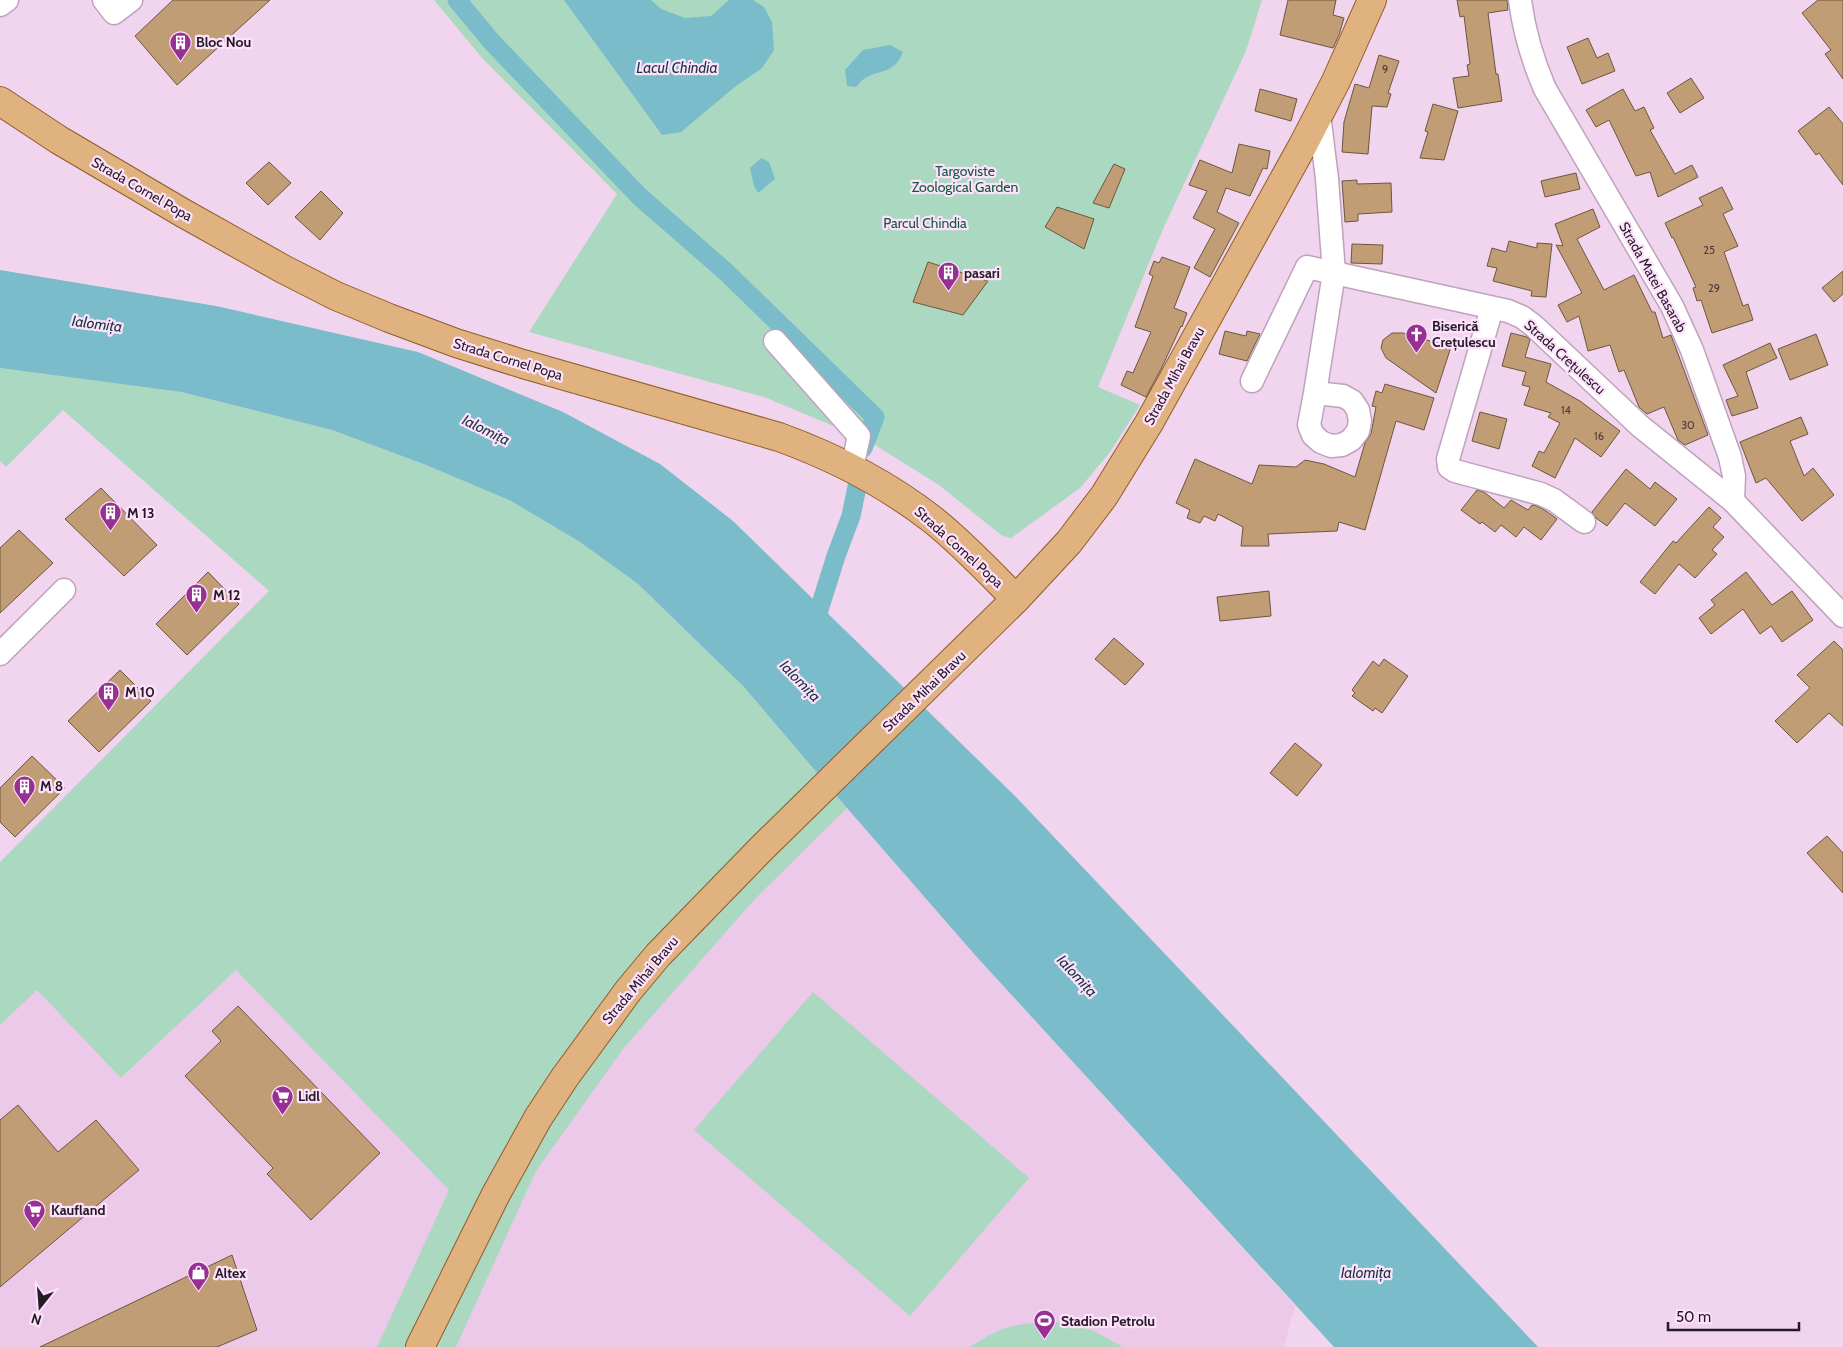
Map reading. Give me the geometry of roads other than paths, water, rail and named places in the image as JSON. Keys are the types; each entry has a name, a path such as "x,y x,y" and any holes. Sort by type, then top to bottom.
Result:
{"main road":[{"name":"Strada Mihai Bravu","path":"420,1346 496,1194 538,1118 597,1031 658,955 762,848 987,629 1062,550 1104,496 1149,423 1319,114 1372,0"},
{"name":"Strada Cornel Popa","path":"0,101 59,140 183,213 283,270 336,296 390,318 514,362 779,437 852,468 894,492 934,521 1016,599"},
{"path":"987,629 997,604 998,593 994,577 1022,577 1062,550"}],"street":[{"path":"0,5 7,0"},
{"path":"104,0 114,13 131,0"},
{"name":"Strada Matei Basarab","path":"1520,0 1524,30 1531,56 1545,88 1672,306 1692,350 1730,457 1734,476 1733,501"},
{"path":"1315,392 1334,273 1327,179 1319,114"},
{"name":"Strada Crețulescu","path":"1252,381 1307,267 1508,311 1534,326 1640,426 1733,501"},
{"path":"1492,308 1448,459 1449,467 1455,471 1541,494 1554,500 1584,522"},
{"path":"775,342 859,436 852,468"},
{"path":"1733,501 1843,616"},
{"path":"0,654 64,590"}],"water":[{"name":"Lacul Chindia","path":"564,0 651,0 661,9 685,18 711,16 729,0 753,0 764,7 772,22 774,50 762,68 736,86 681,132 662,135"},
{"path":"890,45 903,52 894,66 868,76 856,87 847,86 845,70 863,50"},
{"path":"761,158 769,162 775,179 758,193 754,186 750,168"},
{"name":"Ialomița","path":"0,270 216,306 418,352 563,412 660,464 733,521 1016,797 1538,1347 1334,1347 975,955 744,687 638,584 580,542 511,501 426,465 332,430 181,392 0,368"}],"waterway":[{"path":"457,0 491,41 639,196 726,272 875,417 863,448"},
{"path":"813,629 851,516 858,482"}],"place":[{"name":"Bloc Nou","path":"180,61"},
{"name":"pasari","path":"948,292"},
{"name":"Biserică Crețulescu","path":"1416,353"},
{"name":"M 13","path":"111,532"},
{"name":"M 12","path":"197,614"},
{"name":"M 10","path":"109,711"},
{"name":"M 8","path":"24,805"},
{"name":"Lidl","path":"282,1115"},
{"name":"Kaufland","path":"35,1229"},
{"name":"Altex","path":"199,1292"},
{"name":"Stadion Petrolu","path":"1045,1340"}],"park label":[{"name":"Targoviste Zoological Garden","path":"965,180"},
{"name":"Parcul Chindia","path":"925,223"}]}
